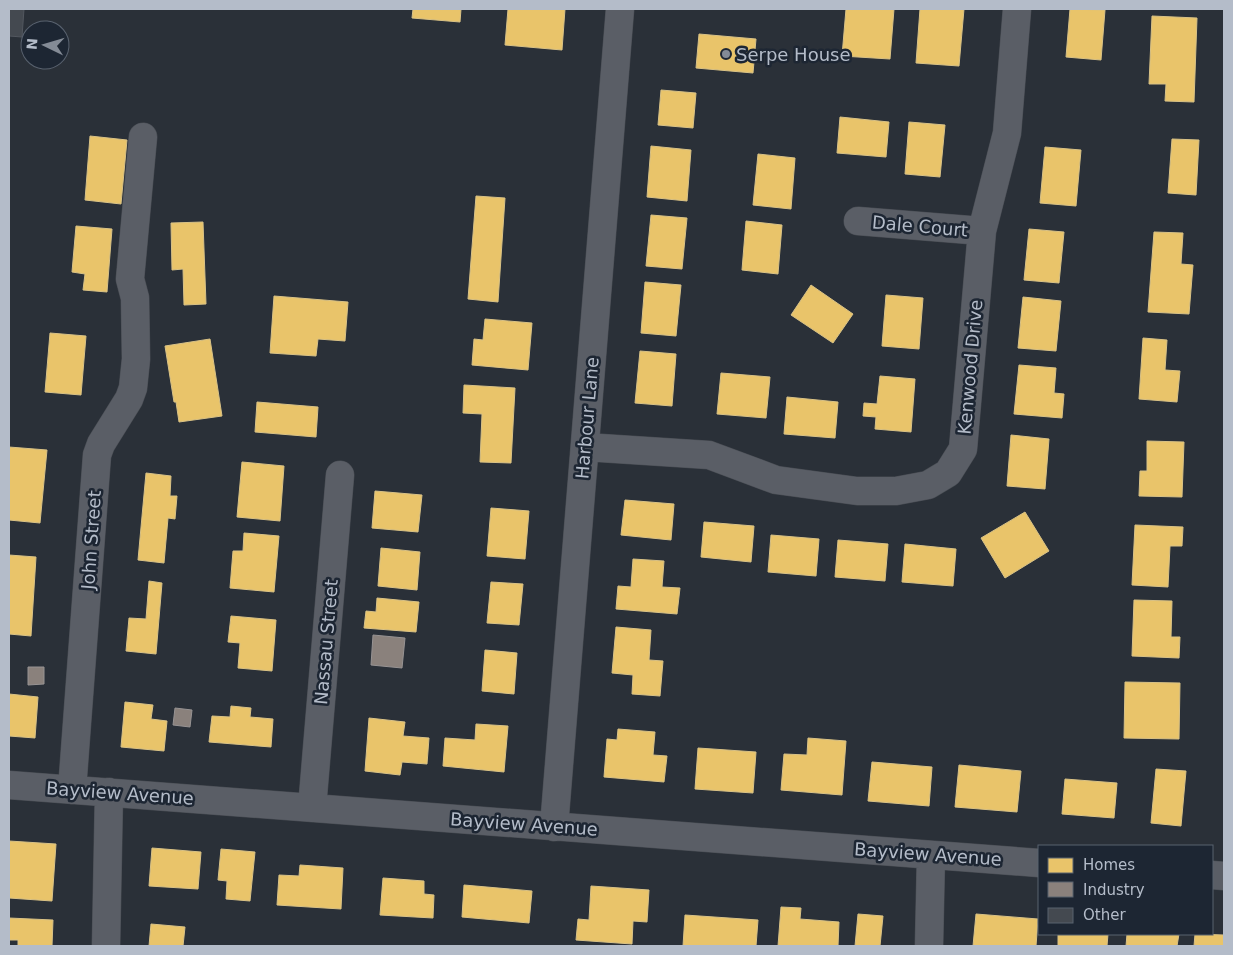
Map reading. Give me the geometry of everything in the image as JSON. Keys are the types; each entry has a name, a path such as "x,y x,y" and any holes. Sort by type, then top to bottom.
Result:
{"street":[{"name":"Harbour Lane","path":"554,827 620,9"},
{"name":"Kenwood Drive","path":"585,446 709,455 776,480 857,491 896,492 928,485 948,473 963,449 982,231 1007,133 1017,9"},
{"name":"John Street","path":"72,790 97,454 129,399 133,388 136,359 136,298 130,278 142,137"},
{"name":"Dale Court","path":"858,221 982,231"},
{"name":"Nassau Street","path":"312,808 340,475"},
{"name":"Bayview Avenue","path":"9,785 1038,863"},
{"path":"106,946 109,792"},
{"path":"929,946 931,855"}],"building: Homes":[{"path":"413,9 461,9 460,22 412,18"},
{"path":"508,9 565,9 562,50 505,45"},
{"path":"846,9 894,9 890,59 842,56"},
{"path":"920,9 964,9 959,66 916,63"},
{"path":"1070,9 1105,10 1101,60 1066,57"},
{"path":"1152,16 1197,18 1194,102 1165,101 1166,84 1149,84"},
{"name":"Serpe House","path":"699,34 756,39 753,73 696,68"},
{"path":"661,90 696,93 693,128 658,125"},
{"path":"840,117 889,122 886,157 837,153"},
{"path":"909,122 945,125 940,177 905,174"},
{"path":"90,136 127,140 121,204 85,200"},
{"path":"1172,139 1199,140 1196,195 1168,193"},
{"path":"651,146 691,150 687,201 647,197"},
{"path":"1045,147 1081,150 1076,206 1040,203"},
{"path":"758,154 795,158 791,209 753,205"},
{"path":"476,196 505,198 498,302 468,299"},
{"path":"651,215 687,218 682,269 646,266"},
{"path":"746,221 782,225 778,274 742,270"},
{"path":"203,222 206,304 184,305 183,269 172,270 171,223"},
{"path":"76,226 112,229 107,292 83,290 85,274 72,272"},
{"path":"1029,229 1064,232 1059,283 1024,280"},
{"path":"1154,232 1183,233 1181,264 1193,265 1189,314 1148,312"},
{"path":"645,282 681,285 676,336 641,333"},
{"path":"811,285 853,314 833,343 791,315"},
{"path":"886,295 923,298 919,349 882,346"},
{"path":"274,296 348,302 345,341 318,339 316,356 270,353"},
{"path":"1023,297 1061,301 1056,351 1018,348"},
{"path":"485,319 532,323 528,370 472,365 474,339 483,340"},
{"path":"50,333 86,336 81,395 45,392"},
{"path":"1143,338 1167,340 1165,370 1180,371 1177,402 1139,399"},
{"path":"210,339 222,416 179,422 165,346"},
{"path":"640,351 676,354 672,406 635,403"},
{"path":"1019,365 1056,368 1054,393 1064,394 1062,418 1014,414"},
{"path":"721,373 770,377 766,418 717,414"},
{"path":"880,376 915,379 911,432 875,429 876,417 863,416 864,403 877,404"},
{"path":"464,385 515,388 511,463 480,462 482,414 463,413"},
{"path":"787,397 838,402 835,438 784,434"},
{"path":"257,402 318,407 316,437 255,432"},
{"path":"1011,435 1049,439 1045,489 1007,486"},
{"path":"1147,441 1184,442 1182,497 1139,496 1140,471 1147,471"},
{"path":"9,447 47,450 40,523 9,520"},
{"path":"242,462 284,466 280,521 237,517"},
{"path":"146,473 171,476 170,496 177,496 175,519 168,518 164,563 138,560"},
{"path":"375,491 422,495 418,532 372,528"},
{"path":"625,500 674,504 671,540 621,535"},
{"path":"491,508 529,511 525,559 487,556"},
{"path":"1025,512 1049,551 1005,578 981,538"},
{"path":"704,522 754,526 751,562 701,557"},
{"path":"1135,525 1183,527 1182,546 1170,546 1168,587 1132,585"},
{"path":"244,533 279,536 274,592 230,588 233,551 243,551"},
{"path":"771,535 819,539 816,576 768,572"},
{"path":"838,540 888,544 885,581 835,577"},
{"path":"905,544 956,549 953,586 902,582"},
{"path":"381,548 420,552 417,590 378,586"},
{"path":"9,555 36,557 31,636 9,634"},
{"path":"633,559 664,561 662,587 680,588 677,614 616,609 618,586 631,587"},
{"path":"149,581 162,583 156,654 126,651 129,618 146,619"},
{"path":"491,582 523,584 519,625 487,623"},
{"path":"377,598 419,602 416,632 364,628 366,611 376,612"},
{"path":"1134,600 1172,601 1171,637 1180,637 1179,658 1132,656"},
{"path":"231,616 276,620 272,671 238,668 240,643 228,642"},
{"path":"616,627 651,630 649,660 663,661 660,696 632,694 633,675 612,673"},
{"path":"485,650 517,653 514,694 482,691"},
{"path":"1125,682 1180,683 1179,739 1124,738"},
{"path":"9,694 38,697 35,738 9,736"},
{"path":"125,702 153,705 151,719 167,721 164,751 121,747"},
{"path":"231,706 251,708 250,717 273,719 271,747 209,742 212,716 230,717"},
{"path":"369,718 405,722 403,736 429,738 427,764 402,762 400,775 365,771"},
{"path":"476,724 508,726 504,772 443,766 445,738 475,740"},
{"path":"618,729 655,732 653,755 667,756 664,782 604,777 607,739 617,740"},
{"path":"808,738 846,741 842,795 781,790 784,754 807,755"},
{"path":"698,748 756,752 753,793 695,789"},
{"path":"872,762 932,767 929,806 868,801"},
{"path":"959,765 1021,771 1017,812 955,807"},
{"path":"1156,769 1186,771 1181,826 1151,823"},
{"path":"1065,779 1117,783 1114,818 1062,814"},
{"path":"9,841 56,844 52,901 9,898"},
{"path":"152,848 201,852 198,889 149,886"},
{"path":"221,849 255,852 250,901 226,899 227,881 218,880"},
{"path":"300,865 343,868 341,909 277,905 279,875 299,876"},
{"path":"383,878 424,881 424,894 434,895 433,918 380,915"},
{"path":"464,885 532,891 529,923 462,917"},
{"path":"591,886 649,890 647,922 633,921 632,944 576,940 578,919 589,920"},
{"path":"781,907 801,908 800,919 839,922 838,946 778,946"},
{"path":"858,914 883,916 880,946 855,946"},
{"path":"976,914 1038,919 1036,946 973,946"},
{"path":"685,915 758,920 756,946 683,946"},
{"path":"9,918 53,920 52,946 18,946 18,940 9,940"},
{"path":"151,924 185,927 183,946 149,946"},
{"path":"1058,935 1108,935 1107,946 1058,946"},
{"path":"1127,935 1179,935 1177,946 1126,946"},
{"path":"1195,935 1224,935 1224,946 1194,946"}],"building: Industry":[{"path":"373,635 405,638 402,668 371,665"},
{"path":"28,667 44,667 44,684 28,685"},
{"path":"175,708 192,710 190,727 173,725"}],"building: Other":[{"path":"9,9 24,9 23,20 20,20 20,37 9,36"}],"place":[{"name":"Serpe House","path":"726,54"}]}
